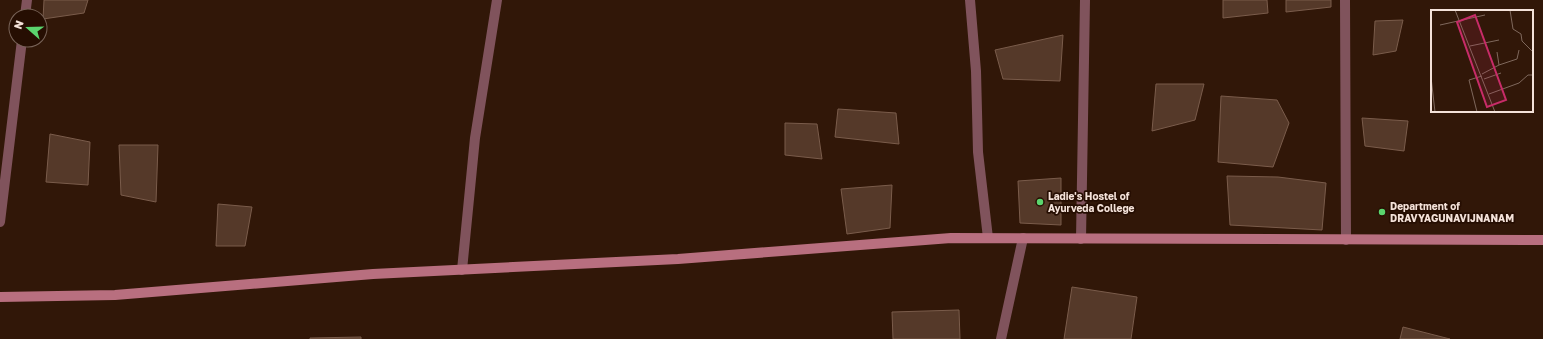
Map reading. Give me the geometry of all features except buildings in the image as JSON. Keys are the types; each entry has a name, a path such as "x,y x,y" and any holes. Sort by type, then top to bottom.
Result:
{"main road":[{"path":"0,297 115,295 373,274 678,259 951,238 1543,240"}],"street":[{"path":"462,270 475,138 497,0"},
{"path":"970,0 976,70 978,152 988,238"},
{"path":"1081,239 1085,0"},
{"path":"1345,0 1346,240"},
{"path":"0,222 21,48"},
{"path":"1001,339 1023,238"}],"place":[{"name":"Ladie's Hostel of Ayurveda College","path":"1040,202"},
{"name":"Department of DRAVYAGUNAVIJNANAM","path":"1382,212"}]}
